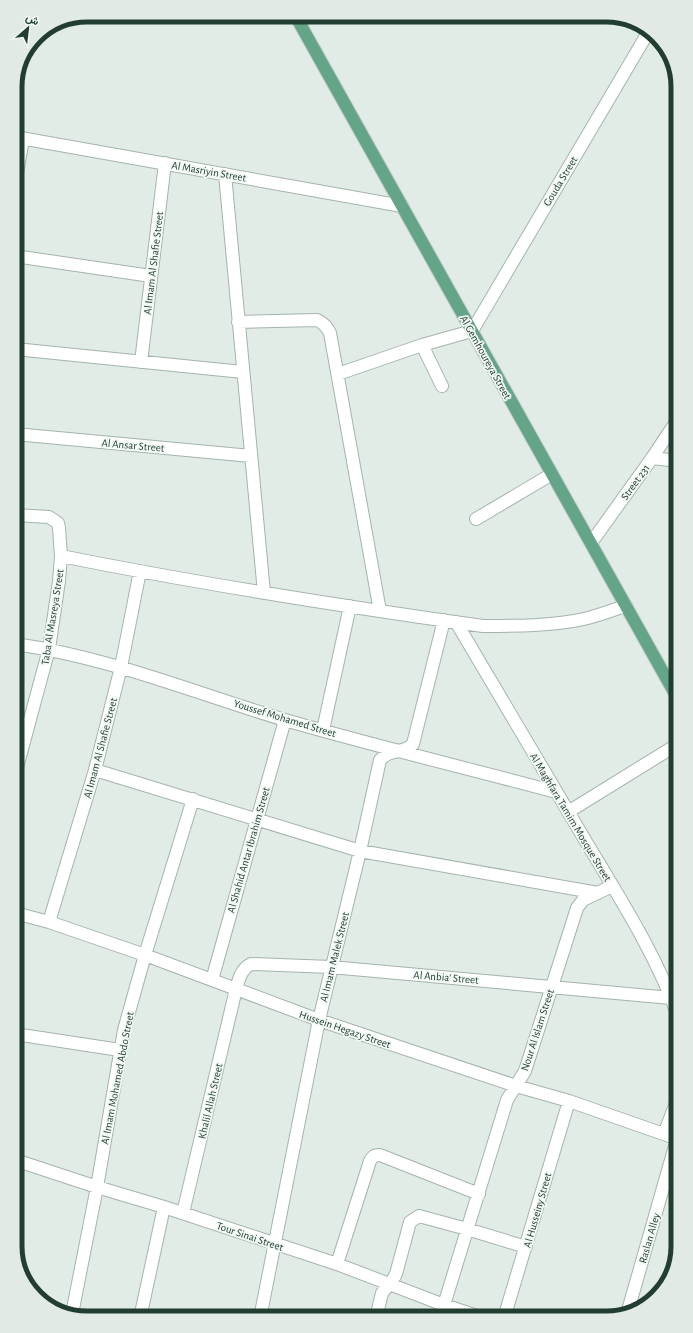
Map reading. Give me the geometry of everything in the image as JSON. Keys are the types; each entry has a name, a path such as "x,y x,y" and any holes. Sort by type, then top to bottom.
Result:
{"main road":[{"name":"Al Gemhoureya Street","path":"299,22 626,606 671,680"}],"street":[{"name":"Gouda Street","path":"472,331 646,36"},
{"name":"Al Masriyin Street","path":"22,139 402,206"},
{"name":"Al Imam Al Shafie Street","path":"141,362 165,163"},
{"path":"225,174 264,593"},
{"path":"22,257 151,276"},
{"path":"238,322 317,320 323,323 330,334 380,611"},
{"path":"338,374 472,331"},
{"path":"422,346 442,386"},
{"path":"22,350 243,372"},
{"name":"Street 231","path":"591,543 671,430"},
{"name":"Al Ansar Street","path":"22,435 251,456"},
{"path":"652,458 671,460"},
{"path":"476,519 552,474"},
{"name":"Taba Al Masreya Street","path":"22,515 49,517 58,523 61,556 59,581 49,649 22,749"},
{"path":"61,556 264,593 483,626 551,624 585,619 626,606"},
{"name":"Al Imam Al Shafie Street","path":"49,922 95,770 121,667 140,571"},
{"path":"323,730 350,606"},
{"name":"Al Imam Malek Street","path":"261,1311 319,1020 360,851 380,760 386,754 408,748 413,744 450,621"},
{"name":"Al Maghfara Tamim Mosque Street","path":"450,621 556,792 612,886 656,964 671,998"},
{"name":"Youssef Mohamed Street","path":"22,645 49,649 121,667 285,720 556,792"},
{"name":"Al Shahid Antar Ibrahim Street","path":"212,980 285,720"},
{"path":"568,812 671,748"},
{"path":"95,770 360,851 598,893"},
{"name":"Al Imam Mohamed Abdo Street","path":"73,1310 97,1187 124,1030 145,954 193,799"},
{"name":"Nour Al Islam Street","path":"444,1305 479,1194 506,1100 525,1071 577,908 580,902 612,886"},
{"name":"Hussein Hegazy Street","path":"22,915 49,922 145,954 319,1020 516,1086 569,1101 671,1136"},
{"name":"Al Anbia' Street","path":"236,989 241,973 251,964 331,967 671,998"},
{"name":"Khalil Allah Street","path":"183,1213 236,989"},
{"path":"22,1035 120,1050"},
{"name":"Al Husseiny Street","path":"506,1311 569,1101"},
{"path":"664,1134 671,1116"},
{"path":"337,1264 372,1156 380,1155 479,1194"},
{"name":"Tour Sinai Street","path":"22,1162 183,1213 337,1264 458,1311"},
{"name":"Raslan Alley","path":"629,1307 671,1163"},
{"path":"142,1311 164,1207"},
{"path":"378,1311 381,1296 396,1274 410,1222 419,1216 526,1247"}]}
